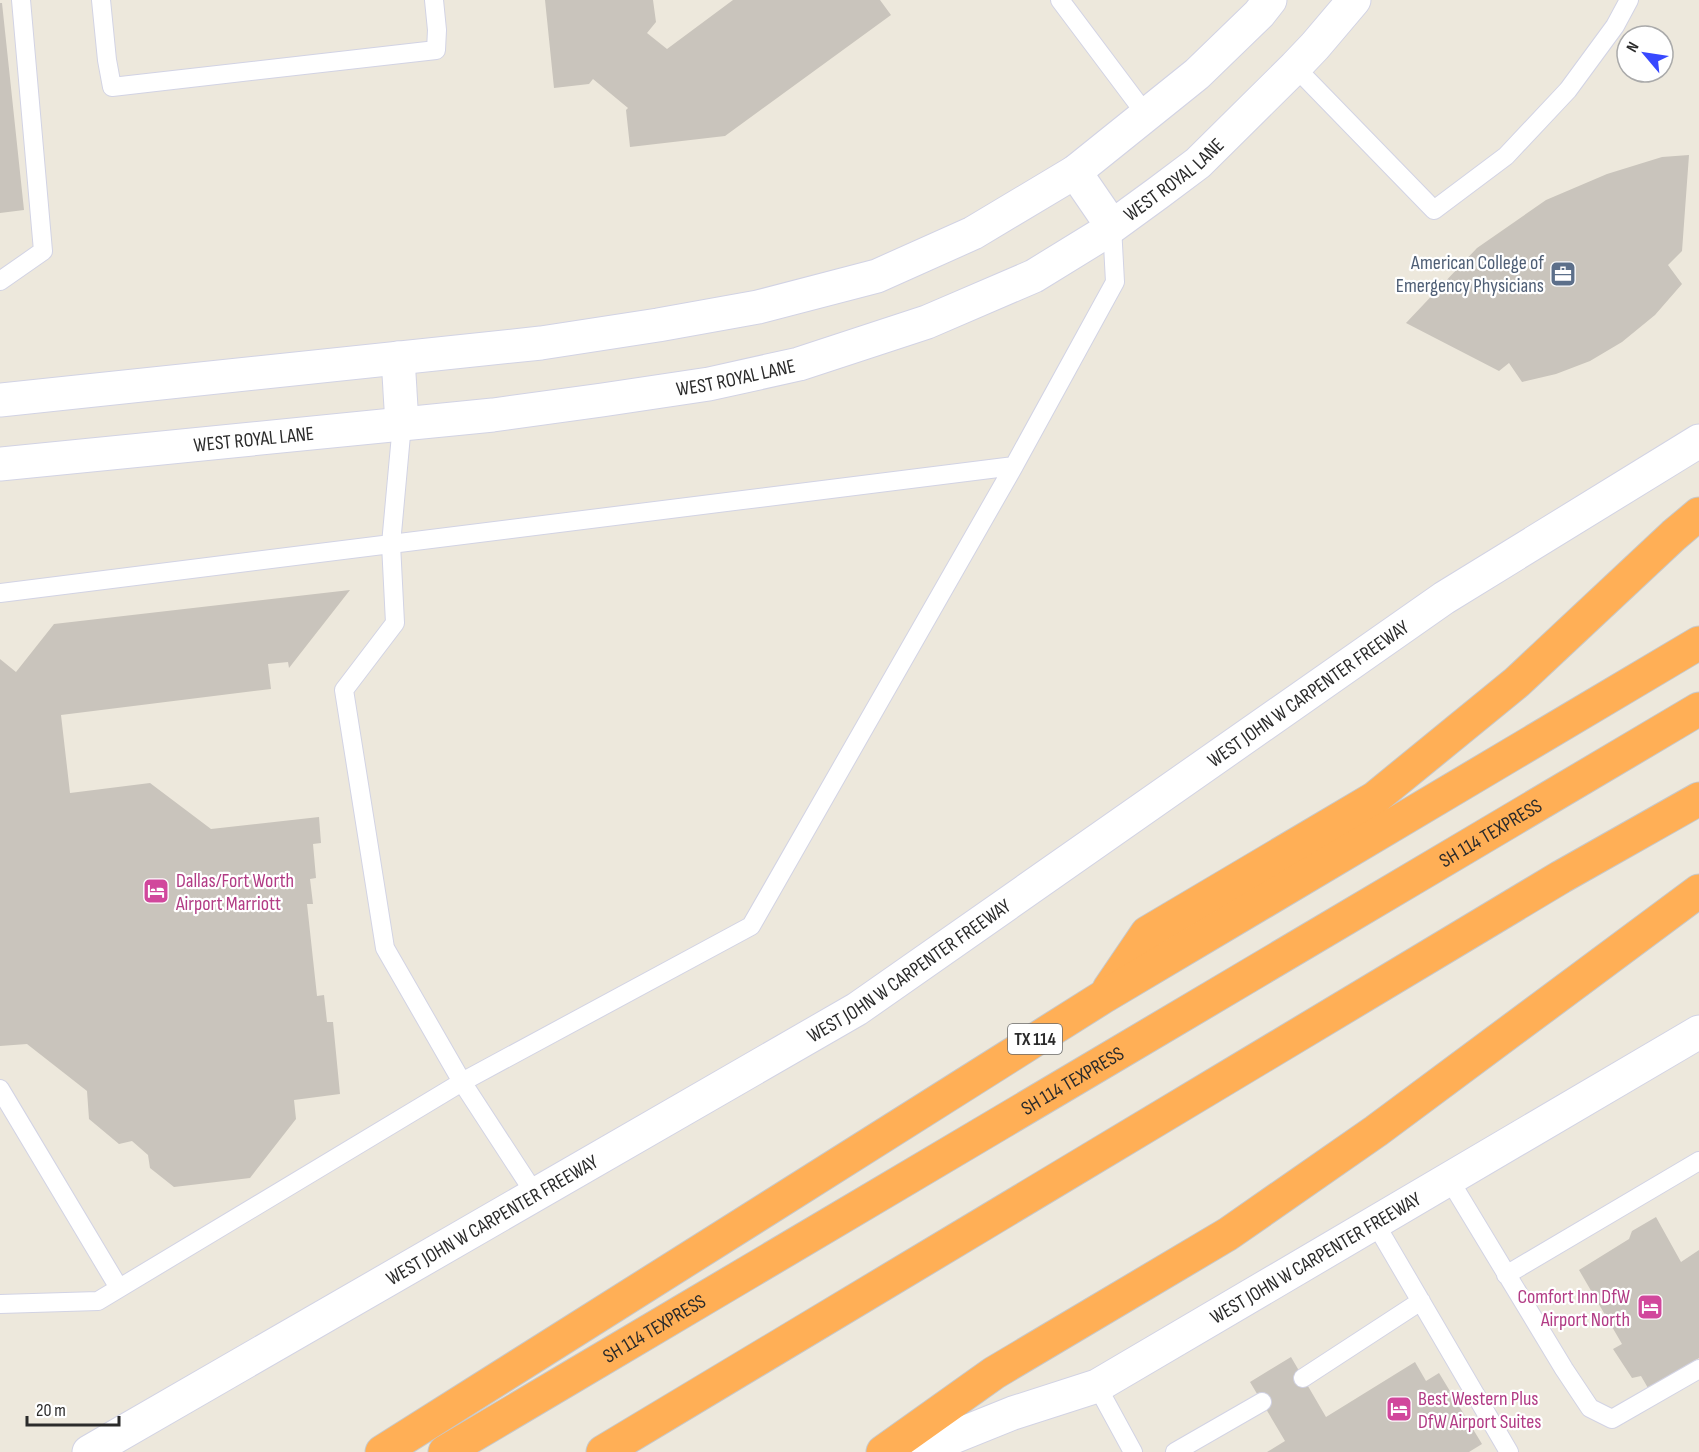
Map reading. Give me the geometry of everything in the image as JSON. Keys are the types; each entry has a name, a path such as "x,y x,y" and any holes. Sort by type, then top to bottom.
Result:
{"highway":[{"path":"1103,997 1147,933 1375,798 1516,682 1699,514"},
{"name":"TX 114","path":"382,1452 1103,997 1699,643"},
{"name":"SH 114 TEXPRESS","path":"445,1452 1699,709"},
{"path":"603,1452 1531,896 1699,799"},
{"path":"883,1452 994,1374 1228,1234 1376,1131 1699,891"}],"main road":[{"path":"0,400 541,343 758,307 877,276 973,233 1075,172 1197,74 1259,14 1270,0"},
{"name":"WEST ROYAL LANE","path":"0,464 493,415 709,384 799,364 927,322 1034,276 1112,226 1198,163 1295,68 1354,0"},
{"path":"1075,172 1112,226"},
{"path":"398,358 402,424"},
{"name":"WEST JOHN W CARPENTER FREEWAY","path":"88,1452 857,1009 1444,598 1699,441"},
{"name":"WEST JOHN W CARPENTER FREEWAY","path":"916,1452 1013,1413 1097,1386 1699,1032"}],"lane":[{"path":"0,281 43,251 21,0"},
{"path":"101,0 112,87 436,50 434,0"},
{"path":"1060,0 1147,116"},
{"path":"1295,68 1434,210 1506,156 1568,90 1615,26 1629,0"},
{"path":"0,1304 98,1301 462,1082 751,926 1014,466 1115,282 1112,226"},
{"path":"402,424 391,544 395,623 344,690 385,948 462,1082 535,1194"},
{"path":"0,593 1014,466"},
{"path":"0,1089 119,1288"},
{"path":"1506,1275 1699,1161"},
{"path":"1449,1179 1590,1408 1612,1419 1699,1369"},
{"path":"1375,1223 1509,1452"},
{"path":"1303,1378 1421,1301"},
{"path":"1097,1386 1132,1452"},
{"path":"1175,1452 1262,1402"}],"building":[{"path":"545,0 653,0 656,22 647,33 667,49 733,0 880,0 891,15 725,136 630,147 626,110 628,108 593,79 589,84 554,88"},
{"path":"0,3 2,3 24,210 0,213"},
{"name":"American College of Emergency Physicians","path":"1689,155 1682,251 1668,265 1682,284 1655,315 1622,342 1590,361 1556,374 1522,382 1509,363 1499,371 1406,323 1477,248 1546,200 1607,174 1662,157"},
{"name":"Dallas/Fort Worth Airport Marriott","path":"350,590 289,668 288,662 268,664 271,689 61,715 70,793 150,783 211,829 319,817 321,843 313,844 316,878 310,879 313,904 307,904 317,996 324,995 327,1022 333,1022 340,1094 294,1100 296,1119 250,1178 174,1187 150,1168 148,1155 132,1141 119,1144 89,1119 87,1091 27,1044 0,1046 0,659 16,672 54,624"},
{"name":"Comfort Inn DfW Airport North","path":"1656,1217 1681,1262 1699,1250 1699,1358 1648,1388 1641,1376 1632,1378 1613,1349 1622,1344 1579,1270 1629,1239 1632,1231"},
{"name":"Best Western Plus DfW Airport Suites","path":"1291,1357 1326,1417 1415,1362 1426,1381 1439,1373 1482,1444 1469,1452 1267,1452 1285,1441 1250,1382"}],"place":[{"name":"American College of Emergency Physicians","path":"1563,274"},
{"name":"Dallas/Fort Worth Airport Marriott","path":"156,891"},
{"name":"Comfort Inn DfW Airport North","path":"1650,1307"},
{"name":"Best Western Plus DfW Airport Suites","path":"1399,1409"}]}
